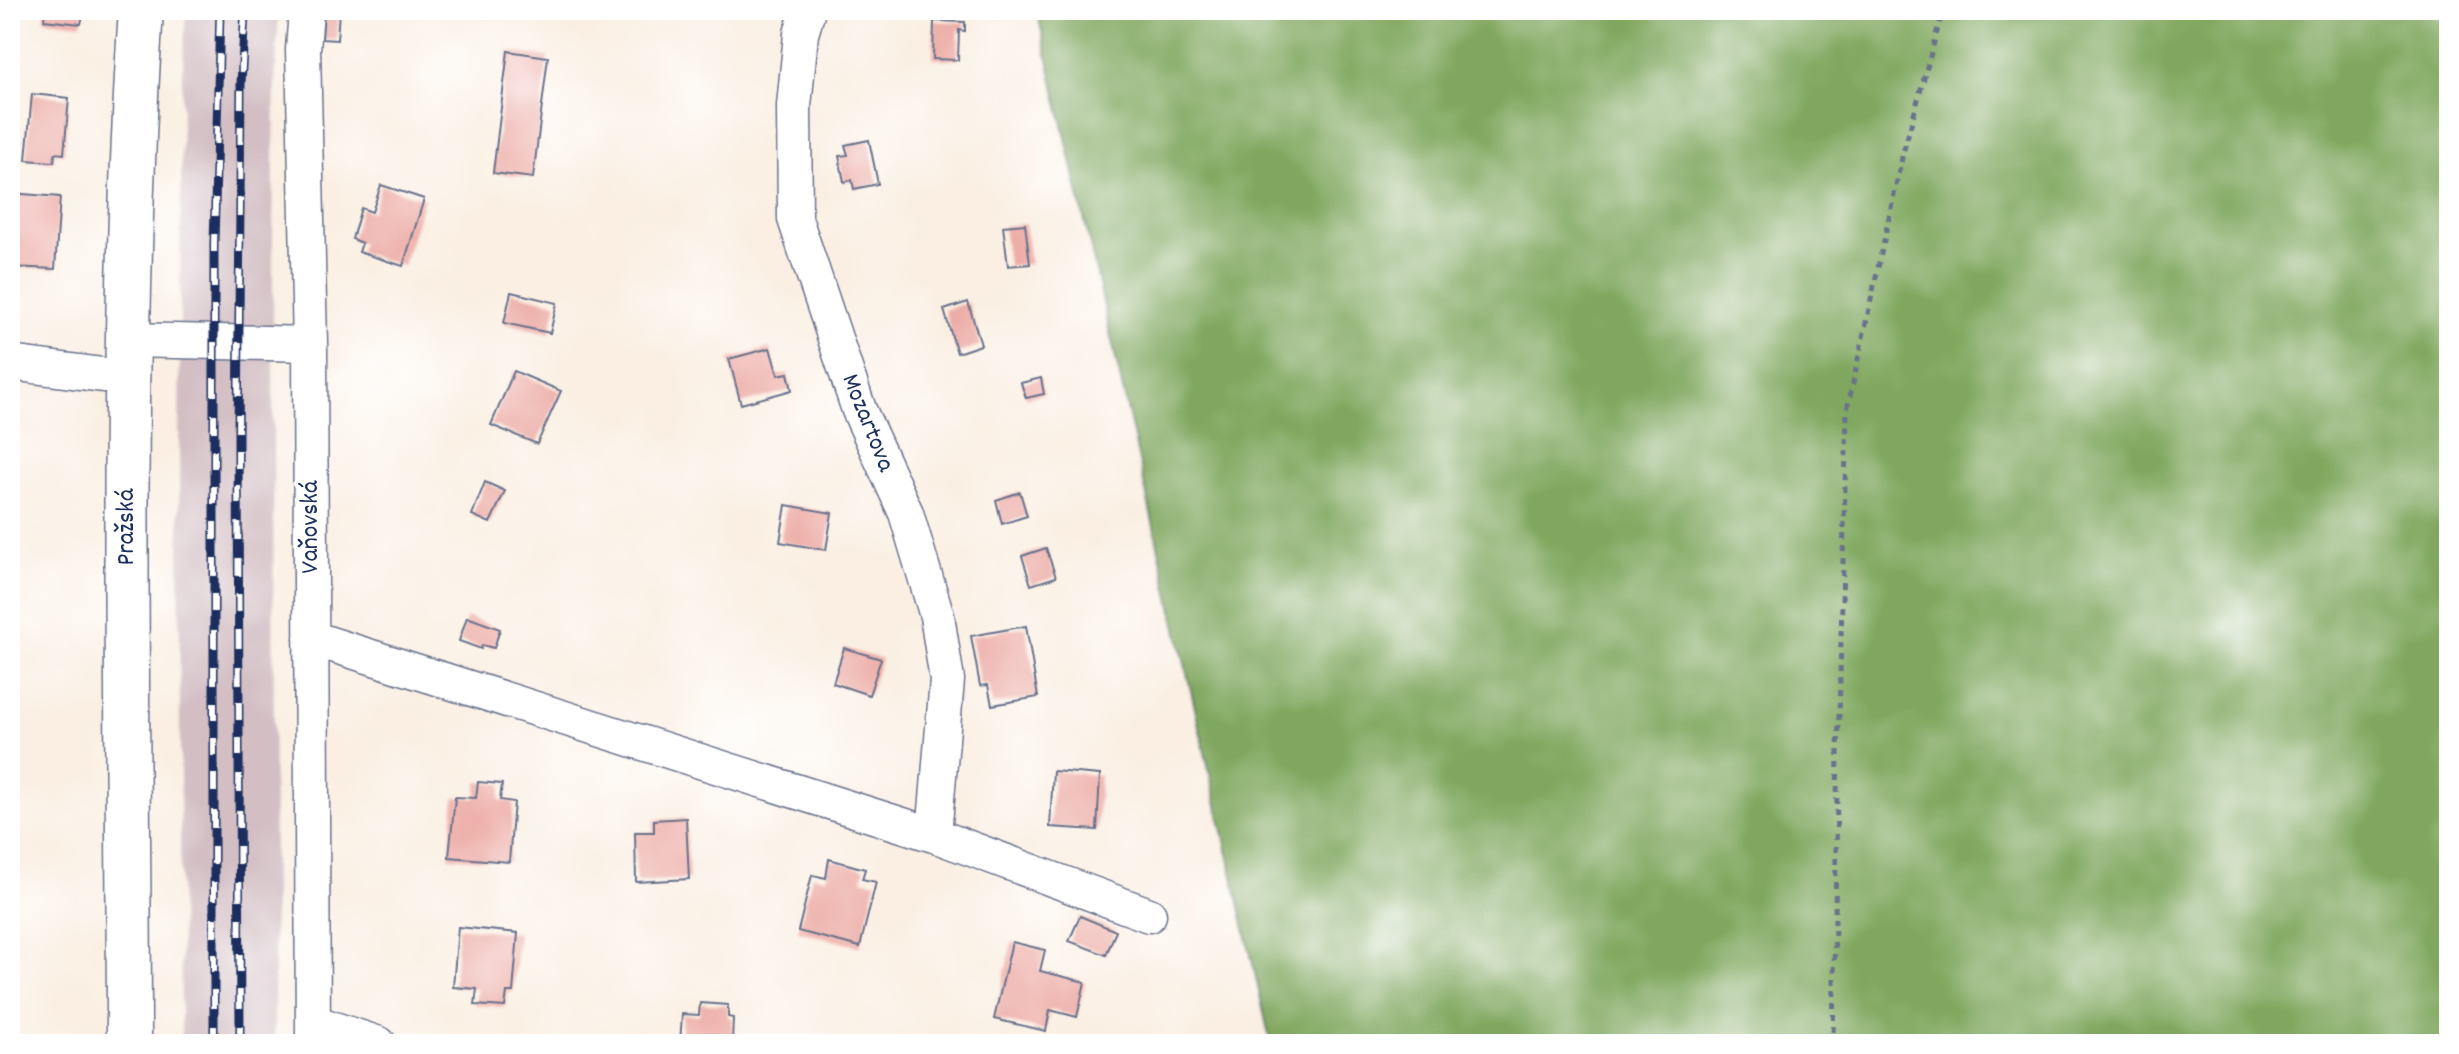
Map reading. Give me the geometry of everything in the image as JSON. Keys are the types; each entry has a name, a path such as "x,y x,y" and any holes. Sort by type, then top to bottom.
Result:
{"main road":[{"name":"Pražská","path":"129,1044 126,359 132,146 141,10"}],"street":[{"name":"Vaňovská","path":"306,10 303,50 310,344 313,1033"},
{"name":"Mozartova","path":"808,10 801,34 794,106 795,219 859,410 906,513 937,616 947,680 934,835"},
{"path":"10,363 126,359 310,344"},
{"path":"311,638 934,835 1149,915"},
{"path":"313,1033 379,1044"}],"path":[{"path":"1833,1044 1847,410 1903,153 1943,10"}],"shaded area":[{"path":"186,10 279,10 273,245 274,1044 181,1044 179,439 182,83"}],"green space":[{"path":"1037,10 2449,10 2449,1044 1271,1044"}],"building":[{"path":"45,10 84,10 81,24 44,20"},
{"path":"324,10 339,10 337,40 322,39"},
{"path":"934,21 965,22 965,31 959,30 958,60 933,59"},
{"path":"508,51 548,57 533,178 493,173"},
{"path":"32,94 69,98 64,154 55,153 54,162 26,160"},
{"path":"869,140 878,184 854,189 852,180 844,182 839,156 848,155 845,145"},
{"path":"381,185 424,199 403,266 359,252 362,243 352,239 361,208 372,212"},
{"path":"10,193 60,197 55,269 10,267"},
{"path":"1025,224 1030,264 1008,266 1003,226"},
{"path":"511,292 557,303 550,333 504,323"},
{"path":"968,302 981,345 957,353 944,310"},
{"path":"770,348 778,375 788,373 792,390 741,404 729,359"},
{"path":"514,371 561,391 537,444 491,425"},
{"path":"1041,378 1044,394 1026,398 1021,383"},
{"path":"485,482 505,491 490,523 472,515"},
{"path":"1020,492 1027,516 1002,524 996,500"},
{"path":"786,505 832,513 826,550 780,542"},
{"path":"1046,548 1056,577 1031,585 1022,556"},
{"path":"467,617 500,629 494,648 482,645 481,649 459,641"},
{"path":"1026,626 1038,697 992,705 988,685 980,686 971,636"},
{"path":"844,648 881,659 869,695 833,683"},
{"path":"1053,771 1100,775 1097,830 1050,827"},
{"path":"478,782 502,784 500,800 514,802 509,862 449,857 455,797 476,798"},
{"path":"686,818 689,879 636,882 635,832 654,832 654,820"},
{"path":"829,859 865,869 862,879 876,882 860,947 798,931 812,875 826,878"},
{"path":"1080,916 1116,931 1106,955 1069,941"},
{"path":"458,927 518,933 513,992 507,992 505,1007 475,1005 477,989 453,987"},
{"path":"1012,942 1045,950 1040,971 1085,982 1077,1017 1050,1010 1046,1031 994,1019"},
{"path":"700,1003 728,1005 728,1017 733,1018 732,1044 680,1044 682,1014 699,1015"}],"railway":[{"path":"214,1044 214,245 220,10"},
{"path":"240,1044 238,439 241,84 245,10"}]}
